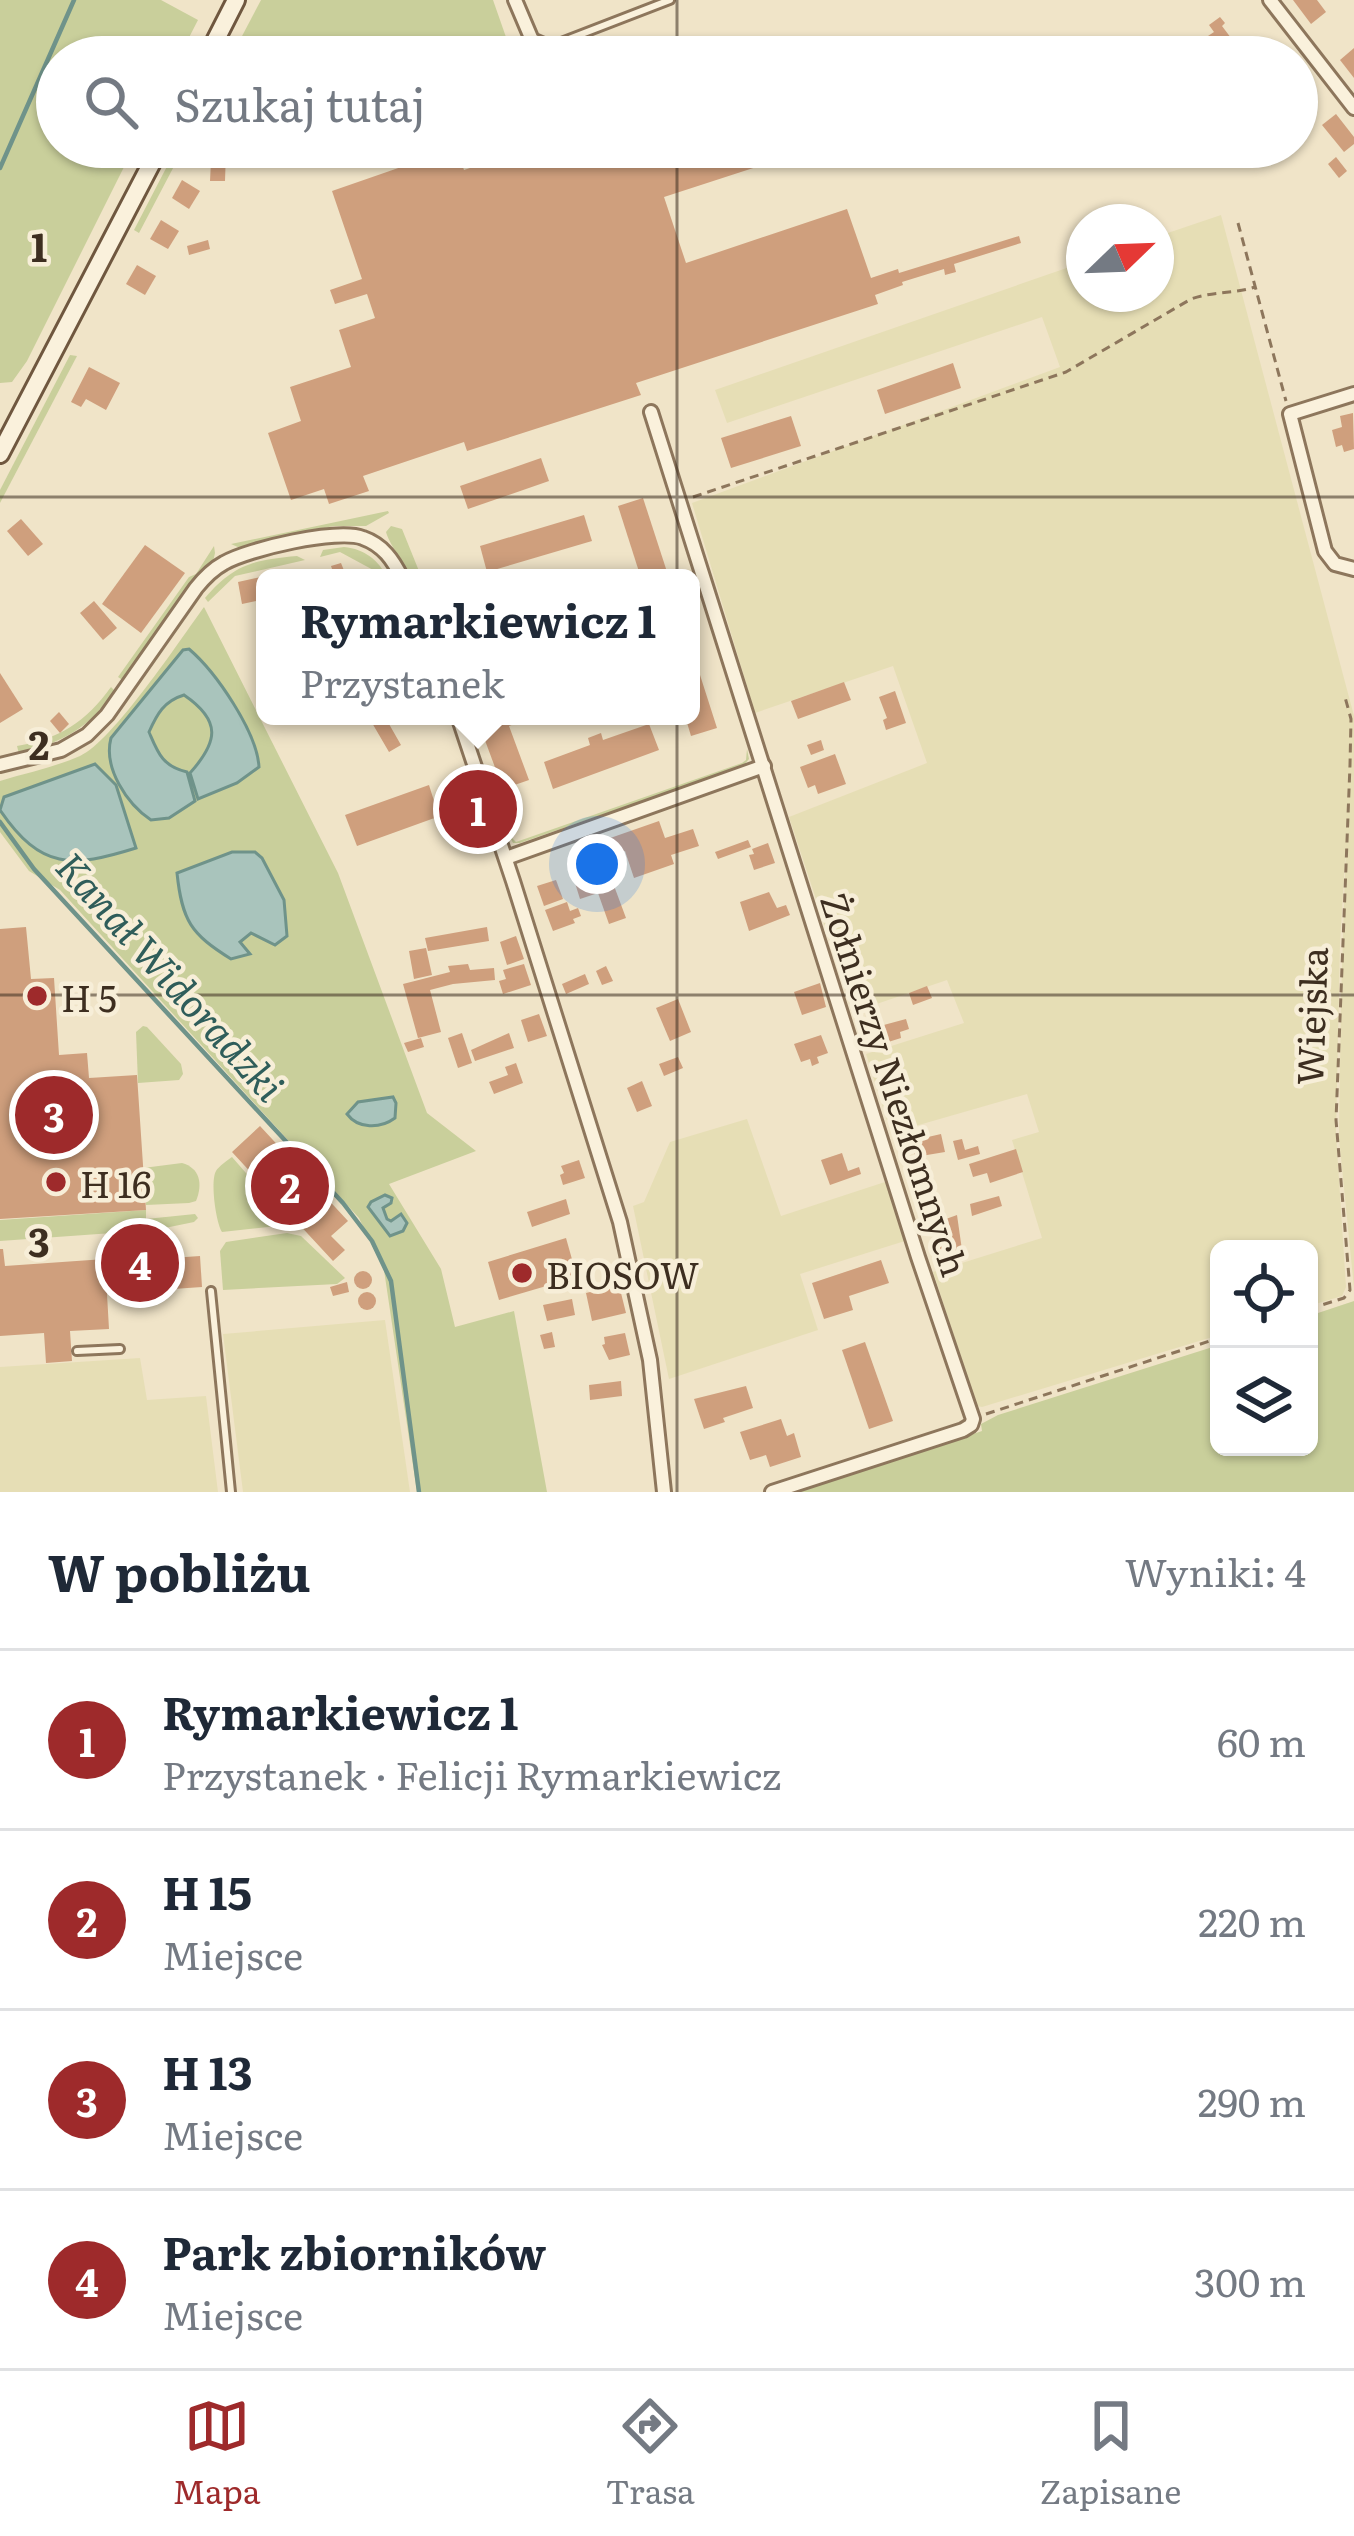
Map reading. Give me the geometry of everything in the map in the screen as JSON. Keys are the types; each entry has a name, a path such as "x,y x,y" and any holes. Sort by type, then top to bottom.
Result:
{"street":[{"path":"217,36 236,0"},
{"path":"515,0 530,36"},
{"path":"1270,0 1298,36"},
{"path":"1318,62 1354,108"},
{"path":"0,454 149,168"},
{"path":"1354,394 1290,414 1325,551 1335,564 1354,569"},
{"name":"Żołnierzy Niezłomnych","path":"651,412 973,1419"},
{"path":"0,765 61,750 87,735 107,715 196,588 231,559 251,551 351,534 384,550 398,569"},
{"path":"461,725 631,1264 650,1360 664,1492"},
{"path":"506,858 764,766"},
{"path":"781,1491 963,1430 973,1419"}],"lane":[{"path":"577,36 670,0"},
{"path":"211,1291 232,1492"},
{"path":"77,1351 120,1349"}],"path":[{"path":"1238,223 1290,414"},
{"path":"680,502 1066,372 1191,299 1256,287"},
{"name":"Wiejska","path":"1318,1306 1344,1298 1350,1290 1336,1120 1351,719 1345,697"},
{"path":"973,1419 1210,1341"}],"shaded area":[{"path":"1221,215 1354,716 1354,1288 1339,1138 1346,844 1336,1133 1346,1287 1342,1296 1318,1303 1318,1240 1210,1240 1210,1338 982,1407 977,1406 933,1272 1042,1238 1012,1140 1039,1132 1027,1094 891,1133 866,1054 964,1023 947,980 853,1012 789,817 927,763 893,666 755,713 692,503 1060,367 1042,317 727,423 715,390 1066,268 1066,312 1174,312 1174,231"},
{"path":"747,1119 781,1216 888,1181 908,1240 800,1274 818,1330 669,1379 633,1206 644,1202 670,1142"},
{"path":"385,1320 410,1492 243,1492 223,1334"},
{"path":"140,1358 147,1400 206,1396 218,1492 0,1492 0,1367"}],"green space":[{"path":"0,0 161,0 198,20 190,36 36,36 36,168 124,168 27,361 12,382 0,383"},
{"path":"261,0 493,0 506,36 242,36"},
{"path":"166,168 173,168 139,233 134,230"},
{"path":"70,355 77,356 0,503 0,490"},
{"path":"388,511 366,526 333,526 240,548 231,544"},
{"path":"391,526 402,529 418,569 407,569 386,532"},
{"path":"214,546 213,562 190,586 124,681 118,677 189,577 196,574"},
{"path":"323,550 358,550 382,569 371,569 340,552 320,557"},
{"path":"297,556 305,560 235,576 208,602 205,598 226,578 269,559"},
{"path":"204,607 256,710 256,725 263,725 338,873 427,1113 476,1151 389,1184 441,1269 455,1327 514,1311 547,1492 417,1492 384,1270 359,1218 60,890 29,871 0,832 0,781 80,756 110,731"},
{"path":"111,687 115,691 106,704 85,724 48,745 19,754 17,746 46,739 81,719"},
{"path":"747,749 749,759 743,766 520,843 513,843 503,831 505,823 516,842 742,763"},
{"path":"143,1026 181,1064 179,1080 138,1083 136,1032"},
{"path":"232,1157 287,1225 222,1232 214,1202 214,1176"},
{"path":"182,1163 198,1178 196,1201 146,1205 143,1168"},
{"path":"146,1210 146,1219 195,1214 198,1218 155,1230 0,1241 0,1220"},
{"path":"287,1233 301,1236 345,1278 337,1284 223,1290 220,1251 226,1242"},
{"path":"1354,1301 1354,1492 799,1492 982,1431 981,1424 998,1415 1210,1348 1210,1456 1318,1456 1318,1313"}],"water":[{"path":"189,649 233,704 251,737 259,767 237,783 198,799 190,773 206,751 212,732 196,705 184,695 177,698 162,709 149,732 166,762 187,772 195,801 169,818 151,820 119,784 110,761 111,738 183,650"},
{"path":"95,764 116,785 136,848 94,859 59,859 30,844 0,810 4,797"},
{"path":"232,852 255,852 262,858 284,900 287,936 275,945 251,933 240,942 250,954 231,959 191,925 177,873"},
{"path":"393,1097 395,1118 383,1124 363,1125 347,1114 358,1102"},
{"path":"385,1195 392,1198 383,1208 387,1219 401,1214 407,1223 403,1231 390,1236 368,1207"}],"building":[{"path":"1293,0 1317,0 1326,12 1311,24"},
{"path":"1220,17 1230,36 1208,36 1214,32 1209,25"},
{"path":"1354,48 1354,78 1340,60"},
{"path":"1336,114 1354,137 1354,144 1344,152 1322,125"},
{"path":"1336,157 1347,171 1339,178 1328,164"},
{"path":"211,168 225,168 225,181 210,181"},
{"path":"398,168 754,168 664,197 686,263 847,209 871,278 1019,236 1021,243 954,264 956,272 945,275 944,269 902,282 875,295 878,304 636,383 641,395 467,451 464,442 363,476 369,491 329,504 324,489 291,500 268,433 301,421 290,387 351,367 339,330 375,318 367,294 335,304 330,290 362,279 332,191"},
{"path":"182,180 200,191 189,209 172,198"},
{"path":"161,220 179,231 168,249 150,239"},
{"path":"208,240 210,249 189,255 187,246"},
{"path":"137,265 156,276 145,295 126,284"},
{"path":"953,363 961,388 885,414 877,390"},
{"path":"89,367 120,383 106,410 86,399 81,407 71,402"},
{"path":"1353,413 1354,449 1344,452 1342,445 1336,447 1332,430 1342,427 1340,416"},
{"path":"791,416 801,446 731,468 721,438"},
{"path":"541,458 549,481 468,509 460,486"},
{"path":"643,498 666,569 638,569 618,506"},
{"path":"584,515 592,541 497,569 486,569 480,546"},
{"path":"21,519 43,544 28,556 7,531"},
{"path":"145,545 185,573 141,633 102,604"},
{"path":"256,578 256,601 242,604 238,582"},
{"path":"94,601 117,628 103,640 80,613"},
{"path":"0,673 23,709 0,723"},
{"path":"700,675 717,728 691,736 688,725 700,725"},
{"path":"844,682 851,700 798,719 791,701"},
{"path":"895,691 906,723 886,730 879,697"},
{"path":"59,712 69,724 60,733 50,721"},
{"path":"373,725 390,725 401,745 389,752"},
{"path":"479,725 512,725 529,780 503,789"},
{"path":"649,725 659,750 553,789 544,762 590,745 588,738 601,733 603,740"},
{"path":"821,740 824,750 811,755 807,745"},
{"path":"835,754 846,784 818,794 815,785 808,788 800,767"},
{"path":"429,785 435,804 453,797 460,816 442,823 440,816 357,846 345,815"},
{"path":"659,821 665,838 693,829 699,846 671,855 674,864 634,878 625,851 601,859 596,843"},
{"path":"748,840 751,847 718,859 715,852"},
{"path":"768,843 775,863 754,870 752,849"},
{"path":"610,875 626,918 609,924 598,893 580,899 575,883"},
{"path":"556,880 563,899 544,906 537,886"},
{"path":"769,892 777,908 786,905 790,915 749,931 740,902"},
{"path":"567,902 570,911 578,908 581,916 553,931 545,910"},
{"path":"26,927 31,979 54,978 59,1055 87,1053 89,1078 137,1075 146,1210 0,1219 0,929"},
{"path":"487,927 489,941 428,951 425,938"},
{"path":"516,936 524,959 507,965 500,942"},
{"path":"426,948 432,975 414,979 409,951"},
{"path":"468,964 470,970 494,968 495,980 430,990 441,1032 418,1038 403,984 450,972 448,966"},
{"path":"524,964 531,985 503,994 499,981 506,979 503,970"},
{"path":"606,966 613,981 602,985 596,971"},
{"path":"585,974 589,984 566,994 562,984"},
{"path":"820,983 826,1007 802,1015 794,992"},
{"path":"927,986 932,998 913,1005 909,993"},
{"path":"678,999 691,1032 670,1041 656,1008"},
{"path":"539,1014 547,1036 528,1042 521,1020"},
{"path":"906,1019 909,1029 900,1032 901,1038 885,1043 880,1026"},
{"path":"462,1033 472,1063 458,1068 448,1038"},
{"path":"509,1033 514,1048 475,1061 471,1050"},
{"path":"821,1035 828,1053 817,1057 819,1063 812,1066 810,1059 801,1062 794,1044"},
{"path":"421,1038 424,1047 408,1052 404,1043"},
{"path":"678,1057 683,1068 664,1076 659,1064"},
{"path":"516,1063 523,1083 494,1094 489,1082 508,1075 505,1067"},
{"path":"642,1081 652,1106 637,1112 627,1088"},
{"path":"260,1126 348,1221 331,1236 345,1250 333,1261 232,1152"},
{"path":"927,1133 928,1137 941,1134 945,1152 915,1157 911,1137"},
{"path":"962,1139 965,1150 978,1146 980,1154 958,1160 953,1141"},
{"path":"1016,1149 1023,1172 990,1183 987,1173 973,1177 969,1164"},
{"path":"842,1153 848,1171 859,1167 861,1174 830,1185 821,1160"},
{"path":"579,1160 585,1178 563,1185 561,1166"},
{"path":"999,1196 1002,1206 972,1216 970,1204"},
{"path":"566,1199 570,1214 532,1227 527,1212"},
{"path":"957,1215 962,1250 941,1255 932,1224"},
{"name":"BIOSOW","path":"566,1238 577,1277 499,1300 488,1262"},
{"path":"0,1249 5,1266 105,1259 109,1329 70,1331 72,1361 46,1363 44,1333 0,1336"},
{"path":"200,1256 202,1287 159,1290 157,1259"},
{"path":"881,1260 889,1283 849,1296 853,1310 824,1319 812,1283"},
{"path":"363,1271 372,1280 363,1289 354,1280"},
{"path":"347,1282 349,1292 333,1296 330,1287"},
{"path":"619,1285 626,1313 592,1321 586,1293"},
{"path":"367,1292 376,1301 367,1310 358,1301"},
{"path":"572,1299 575,1315 547,1321 543,1305"},
{"path":"552,1332 555,1347 544,1349 540,1335"},
{"path":"625,1333 630,1355 609,1360 602,1345 604,1337"},
{"path":"865,1342 893,1421 869,1429 842,1350"},
{"path":"621,1381 622,1396 590,1400 589,1385"},
{"path":"746,1386 753,1408 704,1429 694,1399"},
{"path":"781,1419 787,1436 794,1433 801,1457 770,1467 766,1455 750,1460 740,1432"}],"waterway":[{"name":"Kanał Widoradzki","path":"58,36 74,0"},
{"name":"Kanał Widoradzki","path":"0,168 36,86"},
{"name":"Kanał Widoradzki","path":"0,822 34,869 343,1203 372,1241 391,1281 419,1492"}],"place":[{"name":"Rymarkiewicz 1","path":"478,809"},
{"name":"H 5","path":"37,996"},
{"name":"H 13","path":"54,1115"},
{"name":"H 16","path":"56,1182"},
{"name":"H 15","path":"290,1186"},
{"name":"Park zbiorników","path":"140,1263"},
{"name":"BIOSOW","path":"522,1273"}]}
